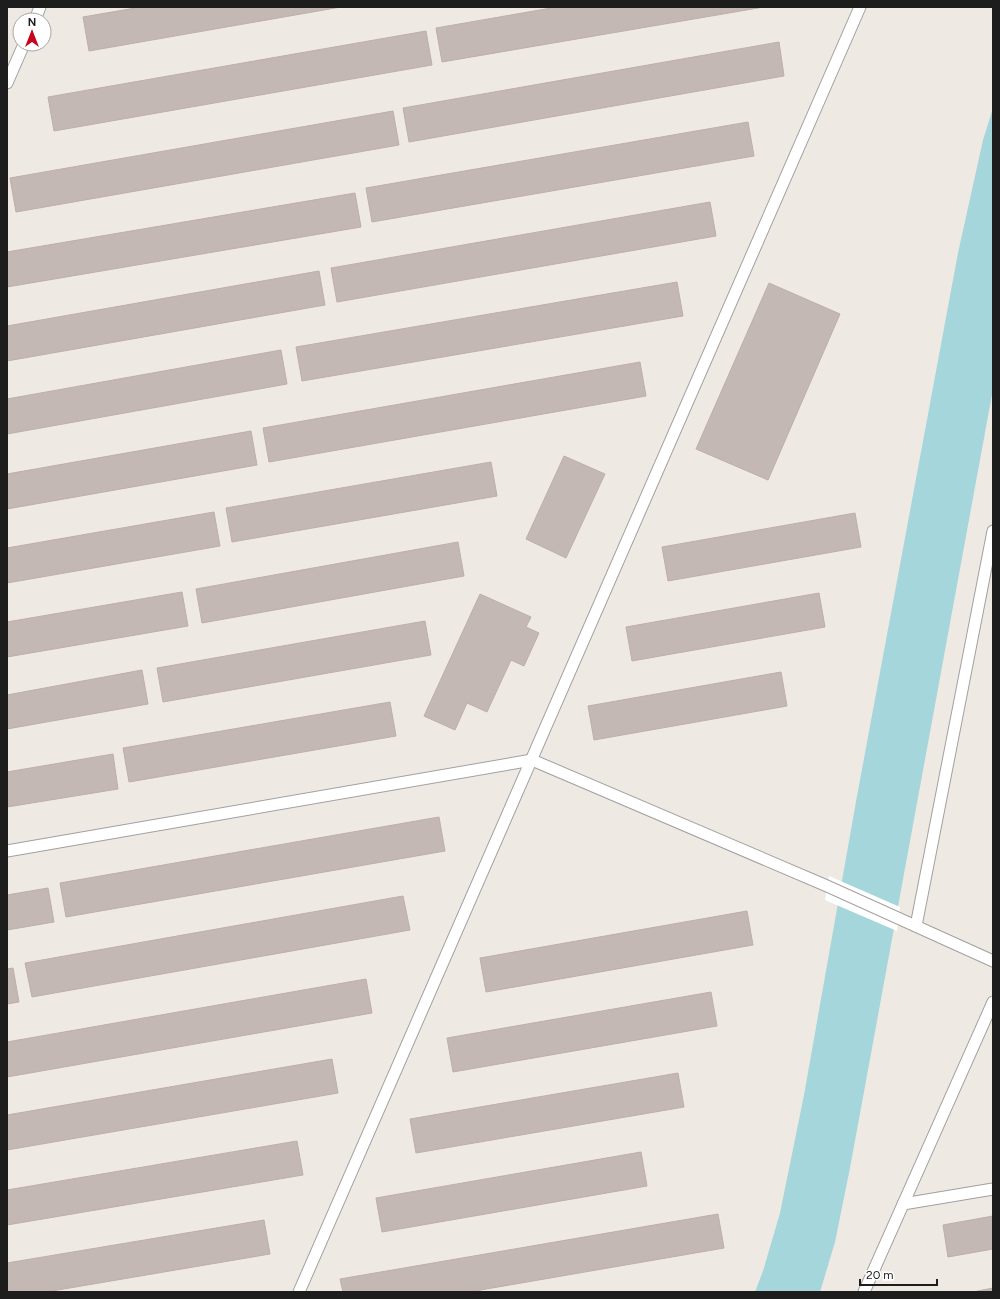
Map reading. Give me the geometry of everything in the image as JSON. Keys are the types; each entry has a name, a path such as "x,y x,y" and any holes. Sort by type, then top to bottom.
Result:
{"lane":[{"path":"299,1292 860,7"},
{"path":"7,83 21,52"},
{"path":"916,926 993,531"},
{"path":"7,851 532,760 827,886 993,961"},
{"path":"864,1292 993,1002"},
{"path":"903,1204 993,1189"}],"water":[{"path":"993,108 993,389 850,1168 835,1242 820,1292 755,1292 763,1271 780,1213 804,1095 857,796 958,253 983,140"}],"pier":[{"path":"829,876 900,907 897,931 825,900"}],"building":[{"path":"141,7 341,7 89,51 83,17"},
{"path":"557,7 764,7 442,62 436,28"},
{"path":"426,31 432,65 54,131 48,97"},
{"path":"779,42 784,76 409,142 403,108"},
{"path":"393,111 399,145 16,212 10,178"},
{"path":"748,122 754,156 372,222 366,188"},
{"path":"355,193 361,227 7,287 7,252"},
{"path":"710,202 716,236 337,302 331,268"},
{"path":"319,271 325,305 7,361 7,326"},
{"path":"677,282 683,316 302,381 296,347"},
{"path":"769,283 840,314 768,480 696,449"},
{"path":"281,350 287,384 7,434 7,399"},
{"path":"640,362 646,396 269,462 263,428"},
{"path":"251,431 257,465 7,509 7,474"},
{"path":"564,456 605,474 566,558 526,539"},
{"path":"491,462 497,496 232,542 226,508"},
{"path":"214,512 220,546 7,583 7,548"},
{"path":"855,513 861,547 668,581 662,547"},
{"path":"458,542 464,576 202,623 196,589"},
{"path":"182,592 188,626 7,657 7,622"},
{"path":"819,593 825,627 632,661 626,627"},
{"path":"480,594 531,617 526,627 539,633 524,666 511,660 487,712 467,703 455,730 424,716"},
{"path":"425,621 431,655 163,702 157,668"},
{"path":"142,670 148,704 7,729 7,695"},
{"path":"781,672 787,706 594,740 588,706"},
{"path":"390,702 396,736 129,782 123,748"},
{"path":"113,754 118,789 7,807 7,772"},
{"path":"439,817 445,851 66,917 60,883"},
{"path":"48,888 54,922 7,930 7,895"},
{"path":"403,896 410,930 32,997 25,963"},
{"path":"747,911 753,945 486,992 480,958"},
{"path":"13,968 19,1002 7,1004 7,969"},
{"path":"366,979 372,1013 7,1077 7,1042"},
{"path":"711,992 717,1026 453,1072 447,1038"},
{"path":"332,1059 338,1093 7,1150 7,1115"},
{"path":"678,1073 684,1107 416,1153 410,1119"},
{"path":"297,1141 303,1175 7,1225 7,1190"},
{"path":"641,1152 647,1186 382,1232 376,1198"},
{"path":"718,1214 724,1248 469,1292 343,1292 340,1279"},
{"path":"993,1216 993,1249 948,1257 943,1225"},
{"path":"264,1220 270,1254 46,1292 7,1292 7,1263"},
{"path":"993,1288 993,1292 973,1292"}]}
